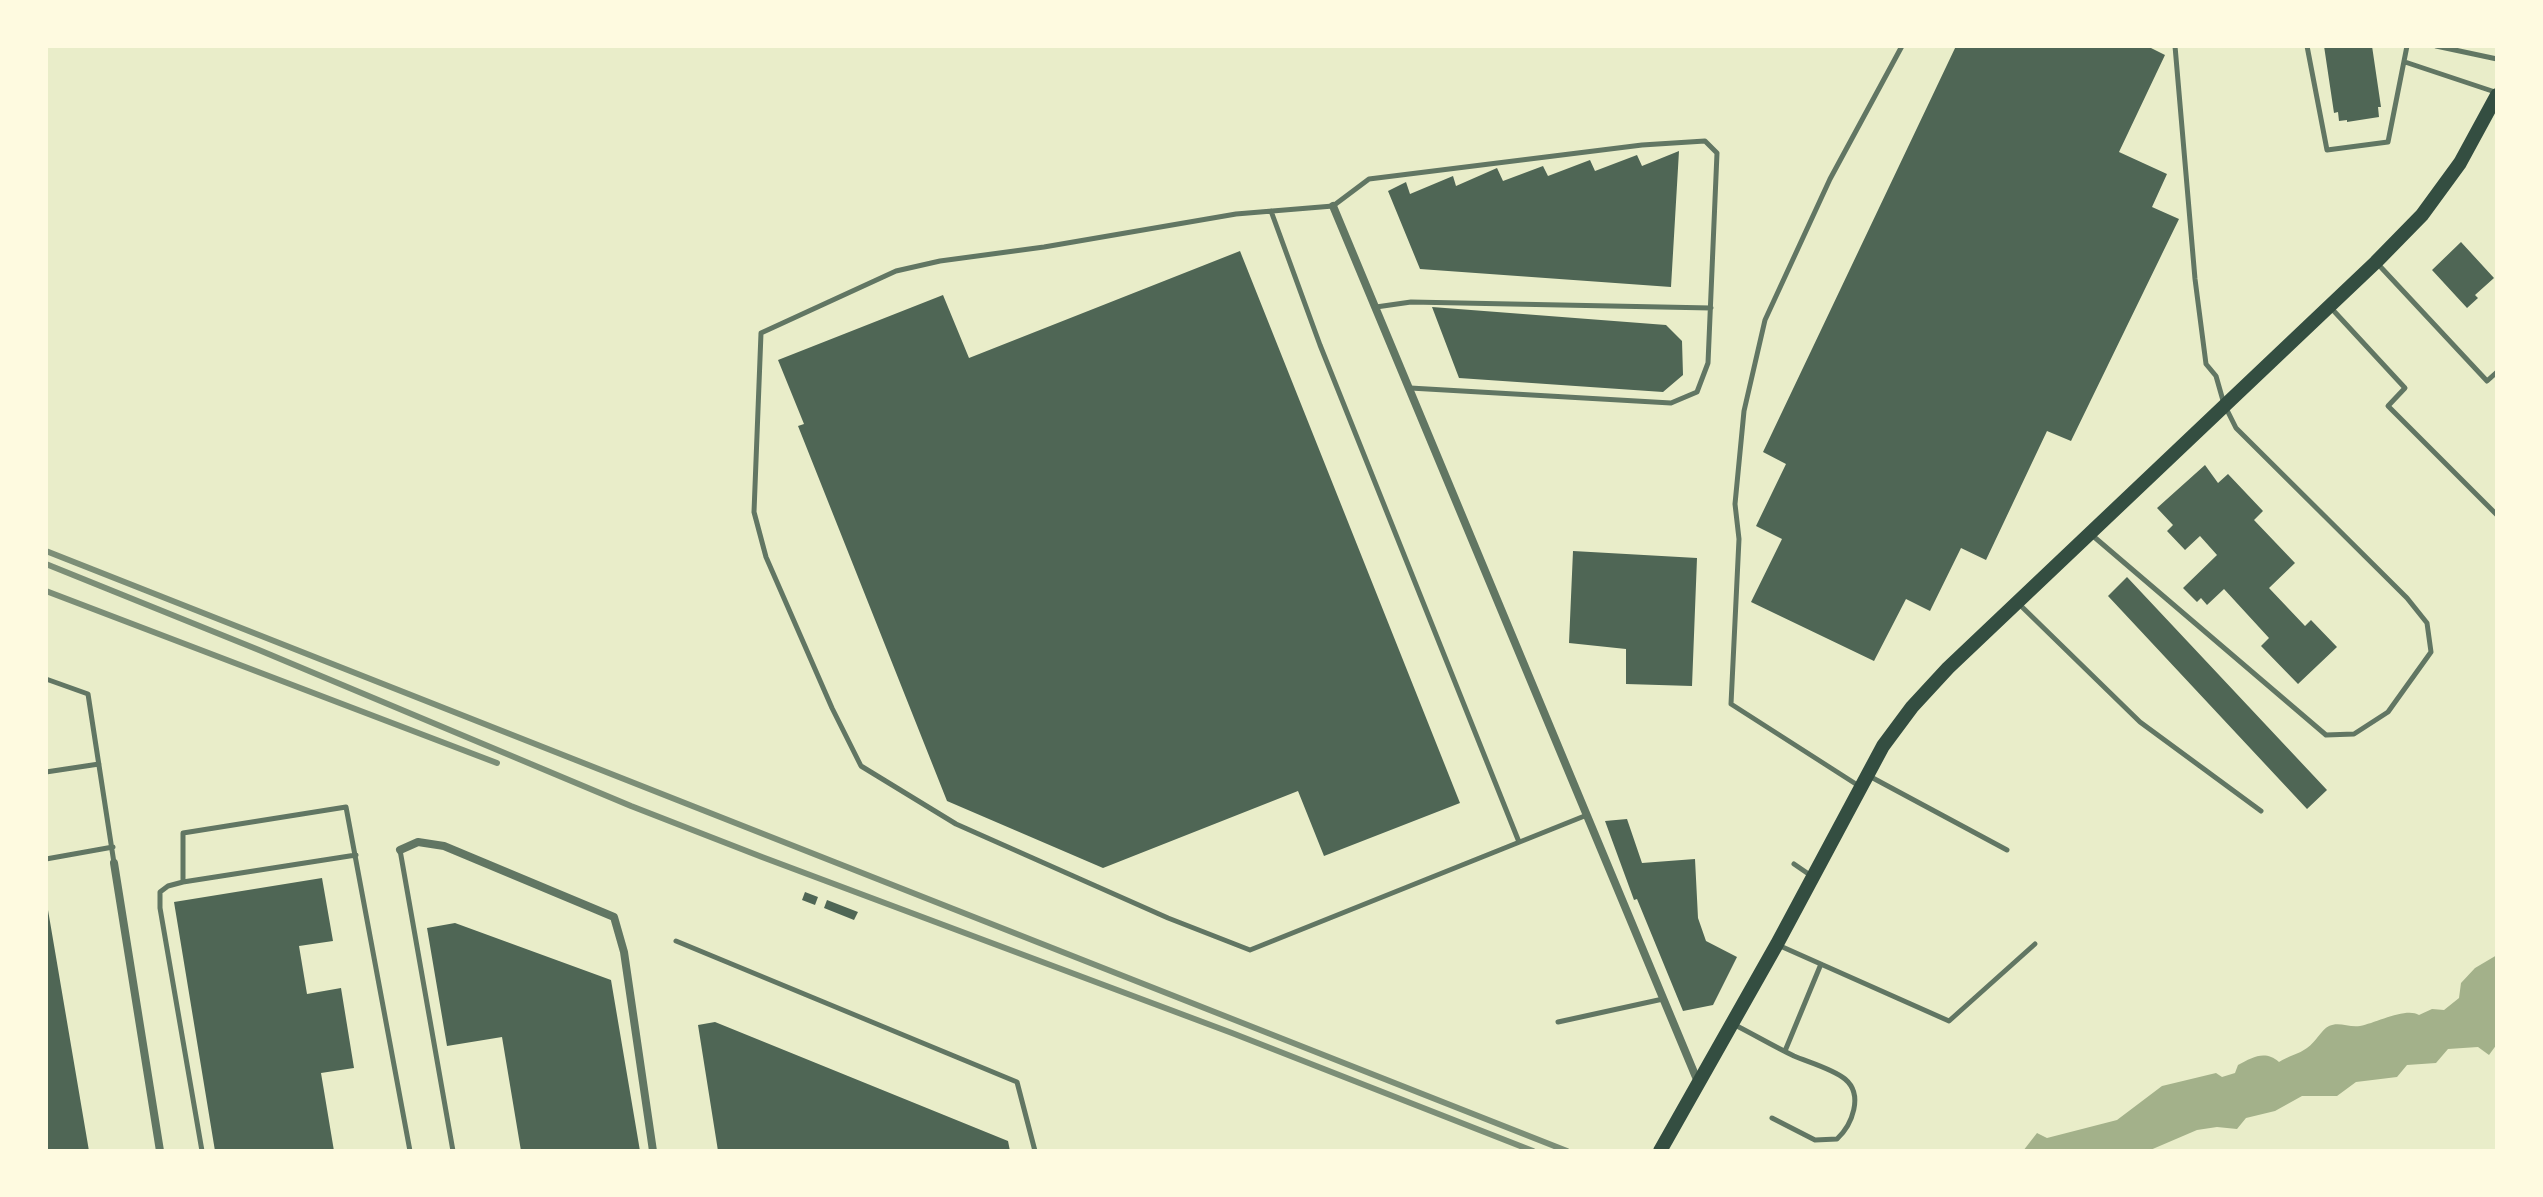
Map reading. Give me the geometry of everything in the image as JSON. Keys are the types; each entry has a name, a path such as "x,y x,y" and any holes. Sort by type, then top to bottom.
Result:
{"main road":[{"path":"1660,1151 1777,944 1863,780 1912,707 1948,668 2422,215 2460,163 2497,94"}],"street":[{"path":"1333,206 1699,1083"},
{"path":"400,850 418,842 444,846 614,917 624,952 653,1151"},
{"path":"114,863 160,1151"}],"lane":[{"path":"1902,46 1830,179 1765,320 1744,411 1735,504 1739,539 1731,704 1863,780 2007,850"},
{"path":"2091,534 2326,735 2354,734 2388,712 2431,652 2427,623 2407,598 2236,428 2224,404 2216,376 2206,364 2195,279 2175,46"},
{"path":"2307,46 2327,150 2388,142 2407,46"},
{"path":"2436,46 2497,59"},
{"path":"2405,62 2497,94"},
{"path":"1409,388 1671,403 1697,392 1708,363 1717,153 1705,141 1642,145 1369,179 1333,206 1236,214 1044,247 940,261 896,271 761,333 754,512 766,557 832,708 861,766 956,824 1168,918 1250,950 1587,815"},
{"path":"1271,211 1320,345 1519,842"},
{"path":"2376,262 2487,381 2497,372"},
{"path":"1375,307 1411,302 1711,308"},
{"path":"2328,305 2405,388 2388,406 2497,515"},
{"path":"2018,602 2140,722 2261,811"},
{"path":"46,679 88,694 114,863"},
{"path":"46,772 99,764"},
{"path":"183,882 183,833 346,807 410,1151"},
{"path":"46,859 113,847"},
{"path":"400,850 453,1151"},
{"path":"202,1151 160,908 160,892 183,882 356,855"},
{"path":"1794,864 1813,877"},
{"path":"676,941 1017,1082 1035,1151"},
{"path":"1777,944 1949,1021 2035,944"},
{"path":"1785,1051 1821,964"},
{"path":"1558,1022 1664,999"},
{"path":"1733,1023 1844,1078 1854,1091 1853,1111 1847,1130 1837,1139 1815,1140 1772,1118"}],"shaded area":[{"path":"2497,955 2497,1044 2489,1055 2478,1047 2448,1049 2436,1063 2407,1065 2397,1077 2356,1082 2337,1096 2302,1096 2275,1111 2246,1118 2237,1129 2217,1127 2197,1130 2148,1151 2023,1151 2037,1133 2047,1138 2117,1120 2162,1086 2216,1073 2222,1077 2235,1073 2238,1065 2259,1056 2269,1056 2279,1062 2307,1048 2333,1025 2360,1026 2399,1014 2419,1015 2432,1009 2444,1010 2459,998 2461,983 2475,968"}],"building":[{"path":"1956,46 2147,46 2165,55 2119,152 2167,174 2152,207 2179,219 2071,441 2047,431 1986,560 1961,548 1930,611 1906,599 1874,661 1751,602 1782,539 1756,526 1786,464 1763,452"},
{"path":"2324,46 2372,46 2381,107 2378,107 2379,117 2339,121 2338,112 2334,113"},
{"path":"1679,151 1671,287 1420,269 1388,191 1406,182 1410,194 1453,176 1456,186 1497,168 1503,181 1543,166 1548,176 1590,160 1595,171 1637,155 1642,166"},
{"path":"2461,242 2494,278 2475,295 2478,298 2467,308 2432,270"},
{"path":"1240,251 1460,803 1324,856 1298,791 1103,868 947,801 798,426 804,424 778,360 943,295 969,358"},
{"path":"1432,307 1666,325 1682,341 1683,375 1663,392 1459,378"},
{"path":"2205,465 2218,483 2228,474 2263,511 2254,520 2295,563 2269,588 2305,626 2311,620 2337,647 2298,684 2261,646 2269,638 2224,589 2207,605 2201,598 2197,602 2183,588 2217,555 2200,536 2185,550 2167,531 2173,525 2157,508"},
{"path":"1573,551 1697,558 1692,686 1626,684 1626,649 1569,643"},
{"path":"2127,577 2327,790 2307,809 2108,596"},
{"path":"1627,819 1642,863 1695,859 1698,918 1706,941 1737,957 1713,1005 1683,1011 1637,899 1634,900 1605,821"},
{"path":"322,878 333,941 299,946 307,994 341,988 354,1068 321,1073 334,1151 215,1151 174,902"},
{"path":"805,892 818,897 815,905 802,900"},
{"path":"827,900 858,912 854,920 824,908"},
{"path":"48,910 89,1151 46,1151"},
{"path":"455,923 611,980 640,1151 521,1151 502,1037 447,1046 427,928"},
{"path":"715,1022 1008,1141 1010,1151 718,1151 698,1025"}],"railway":[{"path":"46,551 1567,1151"},
{"path":"46,564 631,806 1232,1033 1533,1151"},
{"path":"46,591 497,763"}]}
